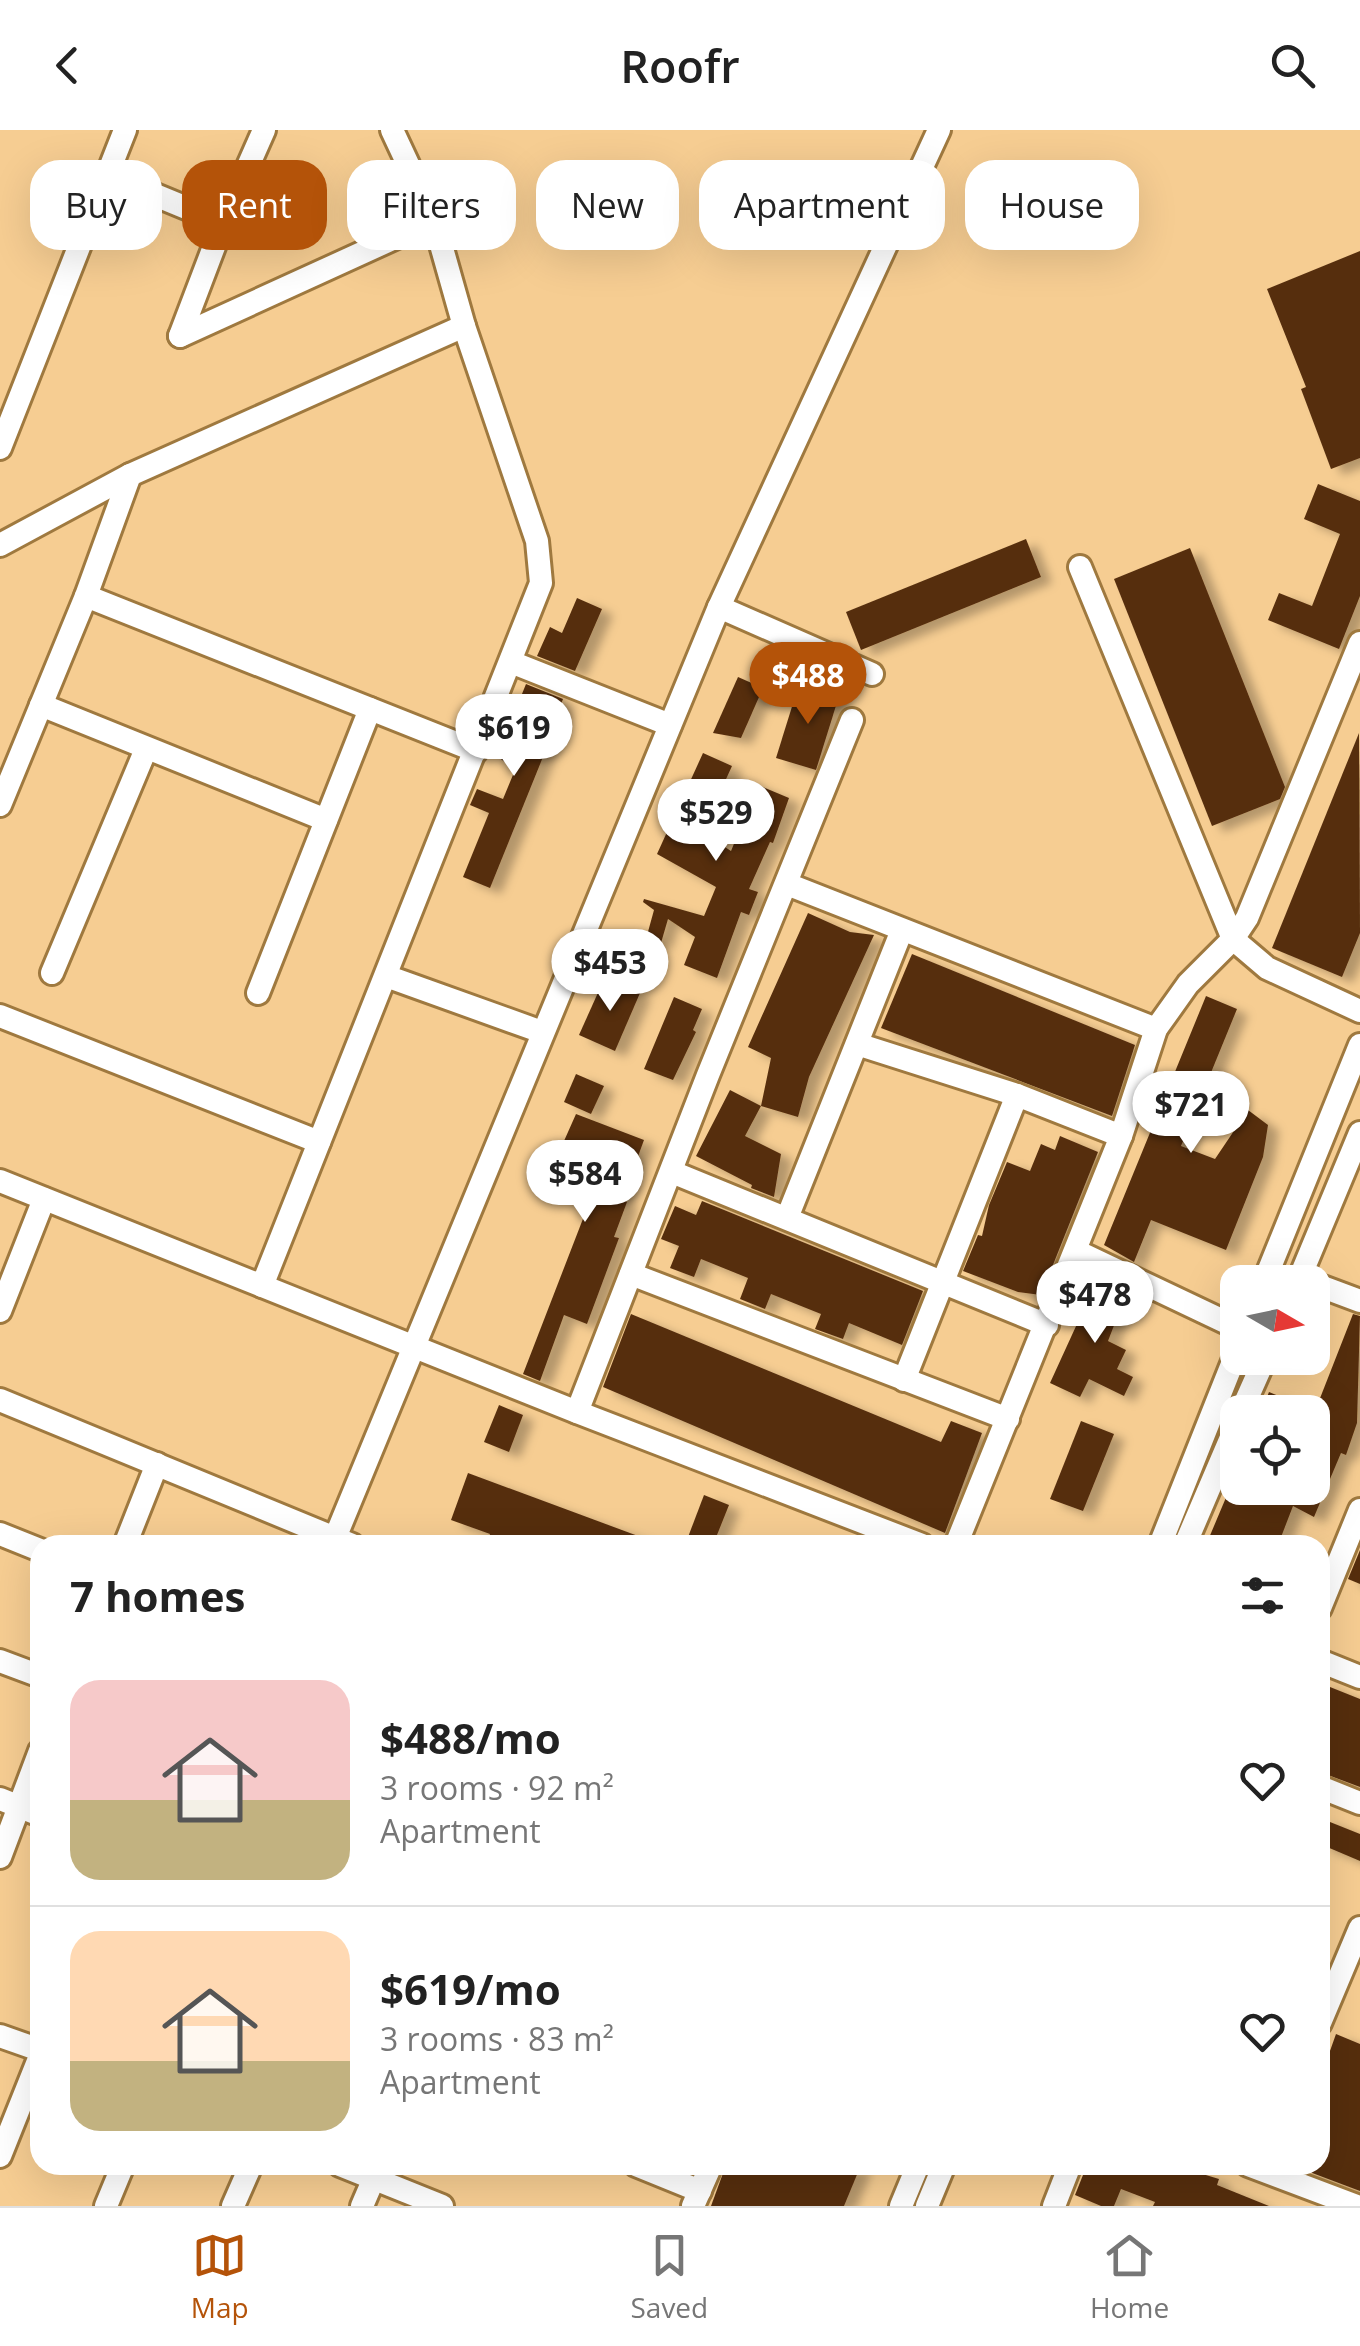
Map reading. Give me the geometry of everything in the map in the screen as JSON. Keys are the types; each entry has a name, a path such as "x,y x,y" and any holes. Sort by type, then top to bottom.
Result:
{"street":[{"path":"114,160 126,130"},
{"path":"250,160 264,130"},
{"path":"392,130 406,160"},
{"path":"346,1535 416,1346 542,1032 719,607 938,130"},
{"path":"0,448 79,250"},
{"path":"212,250 180,336 368,250"},
{"path":"262,1286 541,583 537,541 464,326 442,250"},
{"path":"0,545 130,475 464,326"},
{"path":"0,805 86,596 130,475"},
{"path":"1080,568 1234,939 1267,968 1360,1012"},
{"path":"86,596 476,751"},
{"path":"719,607 872,674"},
{"path":"960,1535 1121,1136 1156,1029 1188,984 1234,939 1247,918 1360,643"},
{"path":"511,662 670,725"},
{"path":"41,705 326,820"},
{"path":"258,994 370,708"},
{"path":"577,1412 852,720"},
{"path":"52,973 146,749"},
{"path":"787,884 1156,1029"},
{"path":"787,1218 902,930"},
{"path":"386,976 542,1032"},
{"path":"0,1016 319,1142"},
{"path":"857,1044 1017,1095 1121,1136"},
{"path":"1271,1265 1360,1044"},
{"path":"904,1380 1017,1095"},
{"path":"1311,1265 1360,1133"},
{"path":"672,1172 1047,1325"},
{"path":"0,1182 896,1535"},
{"path":"0,1311 44,1199"},
{"path":"1076,1250 1220,1319"},
{"path":"631,1274 1008,1419"},
{"path":"1330,1291 1360,1302"},
{"path":"1164,1535 1228,1375"},
{"path":"0,1400 329,1535"},
{"path":"1189,1535 1220,1463"},
{"path":"129,1535 157,1464"},
{"path":"1330,1584 1360,1510"},
{"path":"0,1534 30,1546"},
{"path":"0,1661 30,1672"},
{"path":"1330,1665 1360,1677"},
{"path":"0,1858 30,1778"},
{"path":"1330,1791 1360,1802"},
{"path":"1330,2003 1355,1955 1360,1928"},
{"path":"0,2036 30,2049"},
{"path":"0,2156 30,2079"},
{"path":"106,2206 119,2175"},
{"path":"233,2206 247,2175"},
{"path":"366,2175 442,2206"},
{"path":"654,2175 697,2198"},
{"path":"901,2206 914,2175"},
{"path":"926,2206 940,2175"},
{"path":"1054,2206 1066,2175"},
{"path":"1279,2175 1356,2206"},
{"path":"362,2206 374,2178"}],"building":[{"path":"1360,251 1360,458 1331,469 1301,389 1306,387 1267,289"},
{"path":"1318,484 1360,501 1360,596 1339,649 1268,620 1279,593 1312,606 1340,534 1304,519"},
{"path":"1026,539 1041,577 861,650 846,612"},
{"path":"1190,548 1285,787 1280,799 1212,826 1114,579"},
{"path":"577,598 602,609 575,671 537,656 550,627 562,633"},
{"path":"738,677 763,688 741,738 713,733"},
{"path":"526,684 563,699 564,705 490,888 463,877 489,813 470,805 477,789 503,799 515,770 497,756"},
{"path":"799,684 839,696 816,770 776,758"},
{"path":"1359,733 1360,933 1342,977 1272,948"},
{"path":"703,753 732,766 702,832 731,851 758,785 789,798 773,843 770,842 749,889 758,892 749,915 741,912 717,978 684,965 695,937 668,919 661,943 646,939 654,910 643,902 644,899 704,916 716,887 657,854"},
{"path":"808,913 850,932 874,935 809,1077 798,1117 761,1106 771,1058 748,1047"},
{"path":"912,954 1135,1045 1112,1116 881,1028"},
{"path":"605,977 640,993 615,1051 579,1035"},
{"path":"1206,996 1237,1009 1181,1146 1215,1159 1248,1110 1268,1125 1263,1157 1226,1250 1151,1220 1134,1262 1104,1245"},
{"path":"674,997 702,1009 693,1030 696,1032 673,1080 644,1069"},
{"path":"576,1074 604,1086 591,1114 564,1102"},
{"path":"730,1090 761,1106 745,1136 781,1154 774,1197 696,1156"},
{"path":"576,1114 644,1140 622,1200 627,1202 614,1237 619,1238 587,1324 564,1315 540,1381 523,1374 603,1167 575,1155 560,1193 531,1181 542,1153 556,1159"},
{"path":"1060,1136 1098,1152 1041,1295 1018,1292 963,1271 978,1235 982,1236 989,1205 1007,1162 1030,1171 1041,1144 1055,1150"},
{"path":"702,1201 923,1291 902,1345 849,1323 843,1339 815,1329 821,1314 771,1294 765,1309 740,1299 748,1278 701,1259 694,1277 670,1268 679,1246 661,1239 675,1206 696,1215"},
{"path":"1098,1278 1127,1292 1108,1341 1126,1350 1117,1369 1133,1377 1124,1396 1089,1379 1080,1397 1050,1383"},
{"path":"631,1314 941,1442 951,1421 982,1433 945,1533 603,1387"},
{"path":"1353,1314 1360,1316 1357,1423 1346,1455 1341,1453 1330,1479 1330,1395 1321,1395"},
{"path":"499,1405 523,1415 509,1452 484,1442"},
{"path":"1081,1421 1114,1434 1083,1511 1050,1499"},
{"path":"468,1473 635,1535 490,1535 451,1520"},
{"path":"704,1495 729,1505 717,1535 689,1535"},
{"path":"1223,1505 1319,1505 1314,1517 1293,1506 1282,1535 1210,1535"},
{"path":"1360,1550 1360,1584 1348,1579"},
{"path":"1330,1687 1360,1699 1360,1787 1330,1776"},
{"path":"1330,1822 1360,1834 1360,1861 1330,1848"},
{"path":"1336,2034 1360,2044 1360,2191 1318,2175 1330,2175 1330,2051"},
{"path":"722,2175 857,2175 844,2206 711,2206"},
{"path":"1083,2175 1206,2175 1219,2179 1217,2185 1269,2206 1153,2206 1155,2202 1121,2189 1114,2206 1101,2206 1075,2195"}]}
